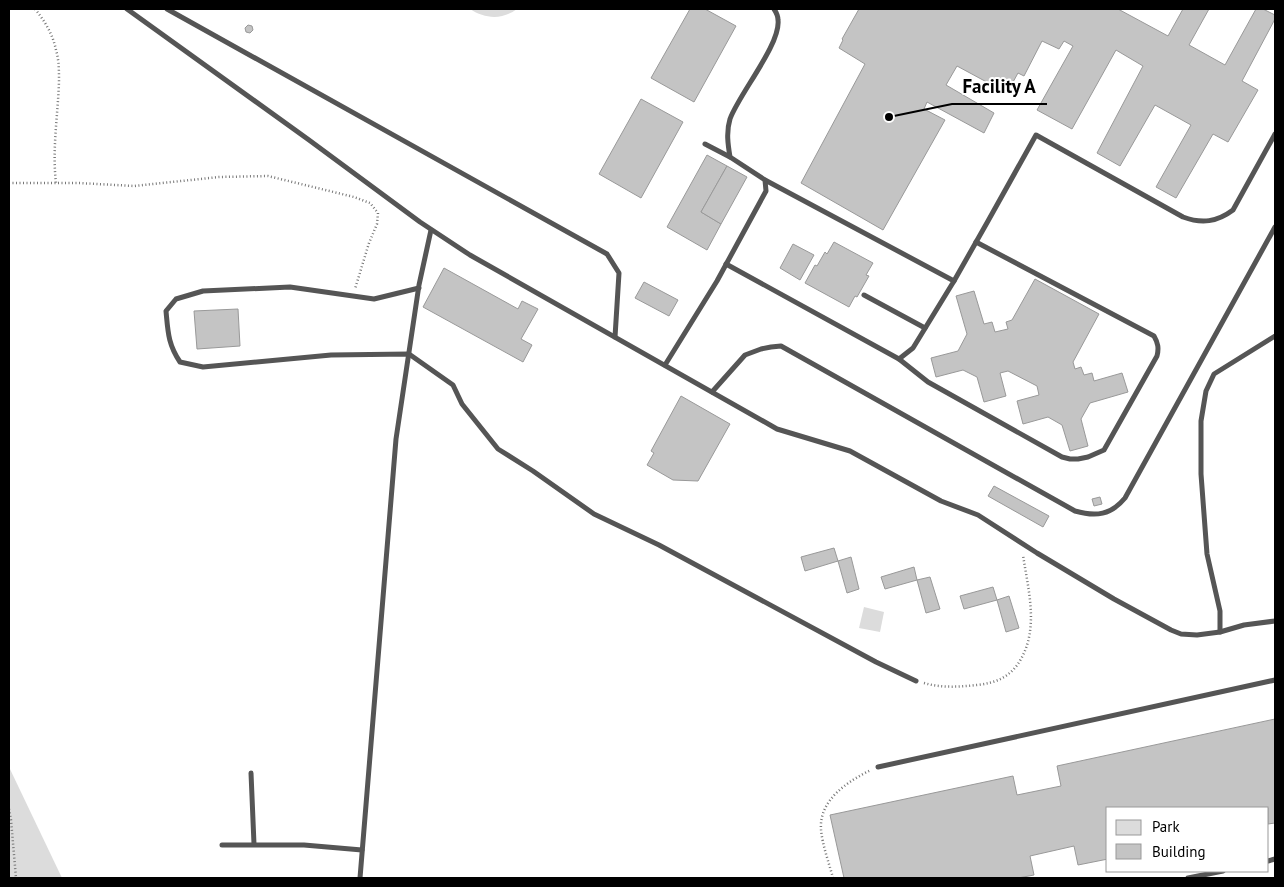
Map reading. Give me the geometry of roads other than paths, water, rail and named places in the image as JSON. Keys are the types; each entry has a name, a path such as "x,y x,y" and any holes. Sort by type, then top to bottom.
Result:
{"lane":[{"path":"127,9 431,230 470,255 777,429 850,450 941,501 978,515 1114,599 1181,634 1197,635 1220,632 1244,625 1275,621"},
{"path":"167,9 607,254 619,273 615,337"},
{"path":"730,158 727,134 730,118 772,44 778,19 774,9"},
{"path":"899,359 913,348 954,281 1036,135 1184,217 1202,221 1214,220 1232,210 1275,134"},
{"path":"704,144 765,180 954,281"},
{"path":"665,365 701,309 766,191 765,180"},
{"path":"712,392 745,355 761,349 781,346 1075,511 1088,514 1102,513 1116,507 1125,498 1275,227"},
{"path":"360,878 396,439 418,288 431,230"},
{"path":"726,264 899,359 928,382 1062,458 1078,459 1104,450 1157,356 1157,342 1154,336 976,242"},
{"path":"418,288 374,299 290,287 203,291 176,299 166,311 168,334 172,350 180,362 203,367 331,355 409,354 453,384 462,404 498,449 594,514 659,545 867,657 916,681"},
{"path":"864,295 925,328"},
{"path":"1220,632 1220,612 1207,554 1201,474 1200,421 1206,391 1214,374 1275,336"},
{"path":"878,767 1275,680"},
{"path":"251,773 254,844"},
{"path":"222,845 304,845 362,850"},
{"path":"1188,878 1218,872"}],"place":[{"name":"Facility A","path":"889,117"}]}
